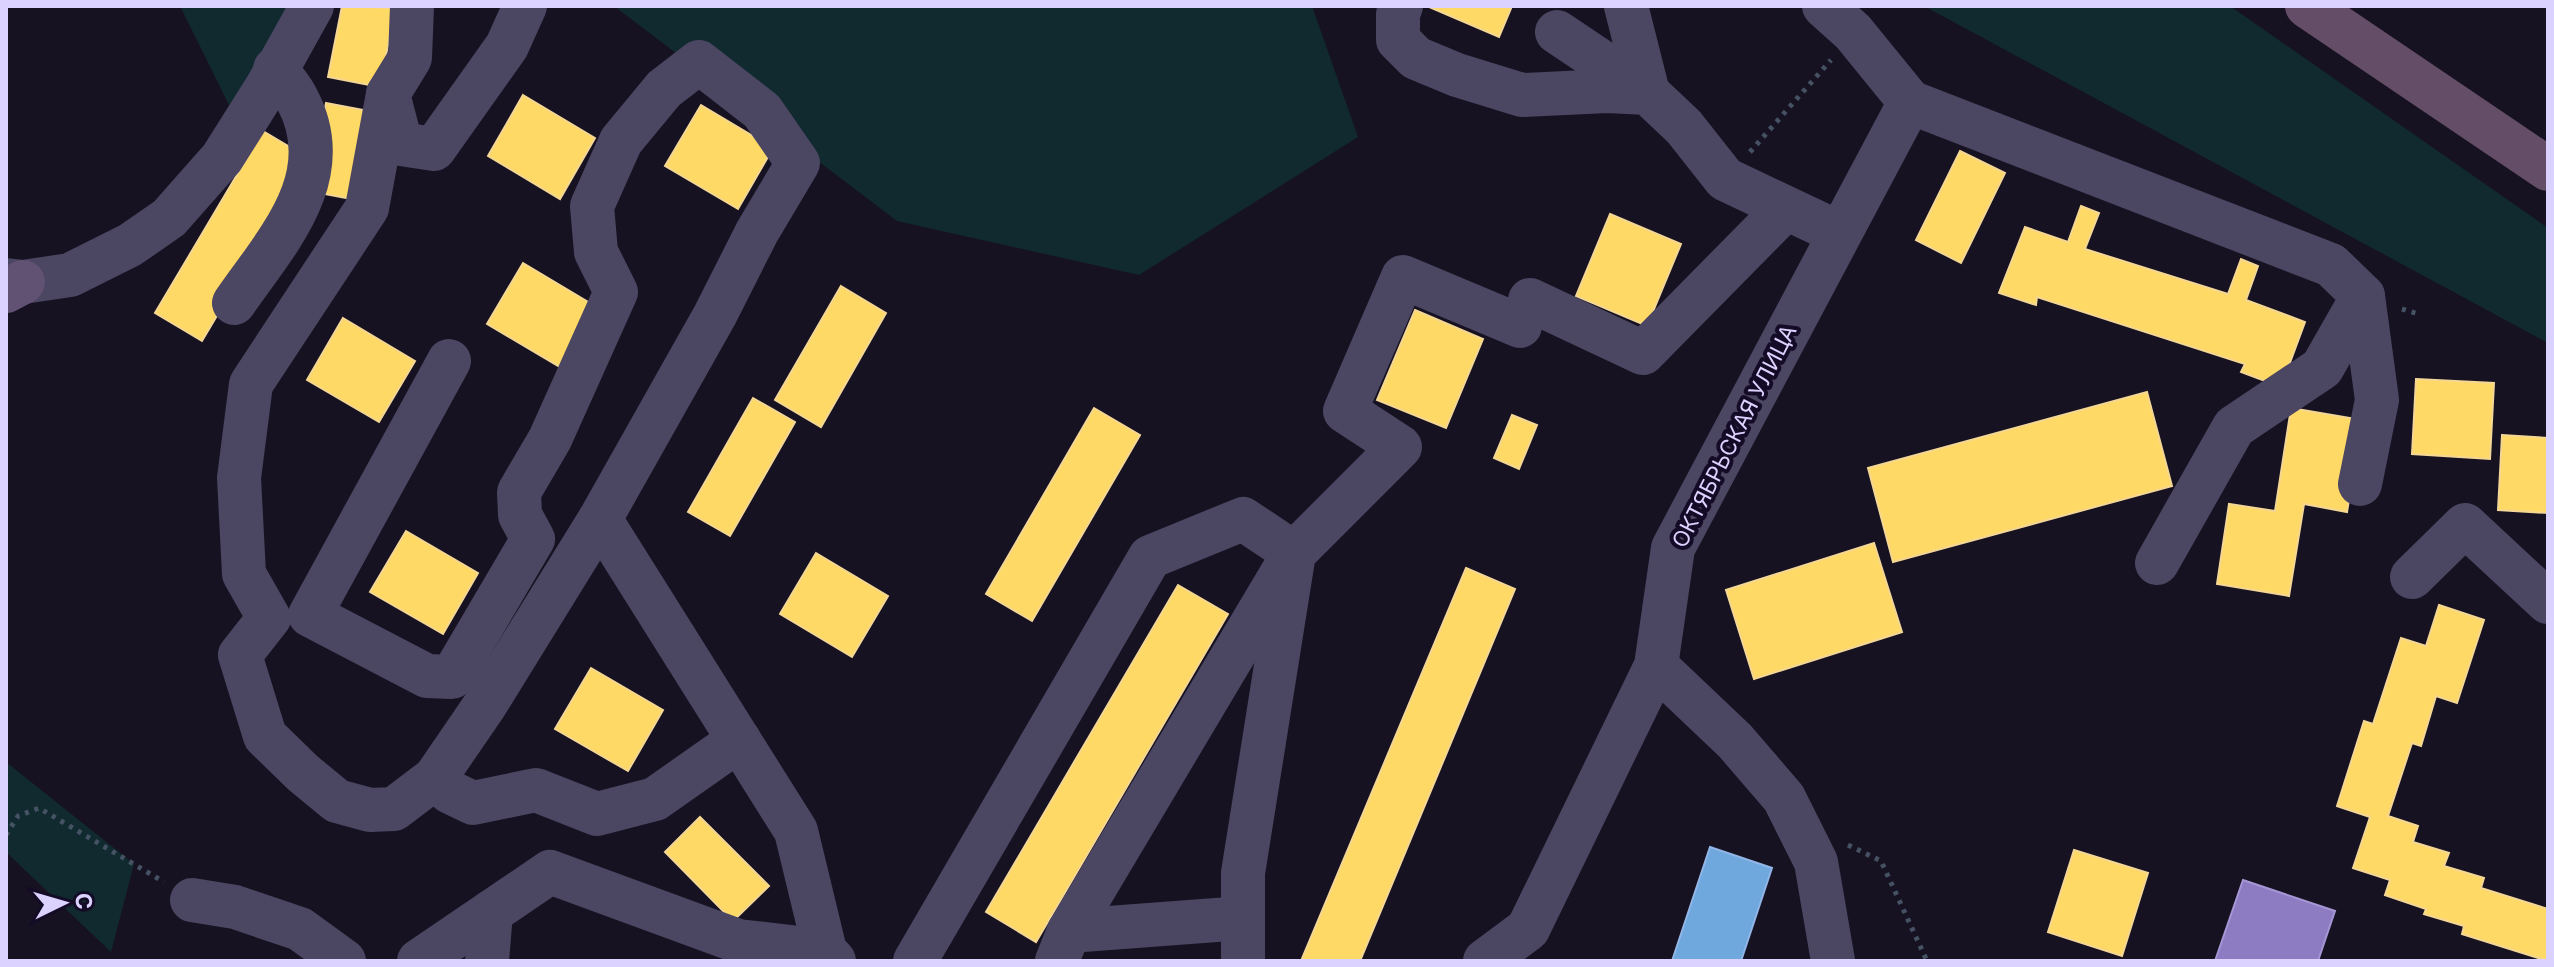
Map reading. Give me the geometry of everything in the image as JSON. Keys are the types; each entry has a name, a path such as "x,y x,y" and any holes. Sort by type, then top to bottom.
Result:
{"highway":[{"path":"2307,6 2548,169"}],"street":[{"path":"12,284 70,275 130,245 169,218 222,158 312,6"},
{"path":"412,6 410,58 388,94 367,208 251,384 239,478 244,574 290,616 427,676 452,677 533,539 520,515 519,492 550,439 616,292 596,252 592,206 621,141 664,89 699,62 762,111 798,163 600,519 485,705 435,778 394,809 370,810 337,801 265,736 240,655 290,616 449,361"},
{"path":"388,94 401,144 434,149 507,46 525,6"},
{"path":"1401,6 1398,40 1416,58 1457,75 1522,95 1607,91 1648,93"},
{"path":"1626,6 1648,93"},
{"path":"1824,6 1853,32 1910,102 2331,265 2363,296 2377,400 2360,484"},
{"path":"1557,32 1648,93 1684,127 1725,179 1839,233"},
{"path":"234,303 292,219 307,185 313,158 311,139 298,99 275,69"},
{"name":"ОКТЯБРЬСКАЯ УЛИЦА","path":"1503,955 1528,929 1656,666 1673,548 1910,102"},
{"path":"1063,946 1294,553 1400,447 1345,411 1403,277 1525,313 1643,353 1785,209"},
{"path":"2157,563 2234,427 2322,368 2363,296"},
{"path":"419,961 550,872 738,941 829,956 796,831 600,519"},
{"path":"915,961 1150,557 1243,519 1294,553"},
{"path":"2412,577 2465,525 2548,602"},
{"path":"1243,961 1243,873 1294,553"},
{"path":"1656,666 1735,741 1784,798 1816,862 1833,961"},
{"path":"435,778 450,792 473,803 536,790 597,814 655,799 739,740"},
{"path":"192,900 235,907 300,929 344,961"},
{"path":"487,961 491,912"},
{"path":"1063,946 1243,918"}],"path":[{"path":"1725,179 1818,77"},
{"path":"6,835 18,816 39,808 192,900"},
{"path":"1844,842 1881,861 1927,961"}],"green space":[{"path":"180,6 305,6 229,105"},
{"path":"614,6 1312,6 1358,137 1139,275 897,221"},
{"path":"1924,6 2230,6 2548,228 2548,343"},
{"path":"6,762 134,864 111,952 6,852"}],"building: Жильё":[{"path":"342,6 395,8 380,87 328,77"},
{"path":"1427,6 1512,6 1499,37"},
{"path":"523,95 595,138 560,199 488,156"},
{"path":"326,103 374,112 357,200 309,191"},
{"path":"701,105 773,148 738,209 665,166"},
{"path":"263,131 310,159 202,341 155,313"},
{"path":"1960,151 2005,173 1961,263 1916,240"},
{"path":"2081,206 2099,213 2085,249 2228,294 2241,259 2258,266 2246,300 2305,322 2281,387 2241,372 2245,364 2037,297 2036,305 1999,293 2025,227 2068,242"},
{"path":"1610,214 1681,244 1647,326 1576,296"},
{"path":"523,263 595,306 560,367 487,324"},
{"path":"841,286 886,313 821,427 775,400"},
{"path":"1415,310 1483,339 1446,428 1377,400"},
{"path":"343,318 415,361 379,422 307,380"},
{"path":"2416,379 2494,383 2490,459 2412,454"},
{"path":"2147,392 2172,486 1893,562 1868,468"},
{"path":"753,398 795,422 730,536 688,512"},
{"path":"1094,408 1140,435 1032,621 986,594"},
{"path":"2291,408 2362,420 2347,512 2304,504 2289,596 2217,584 2229,504 2275,511"},
{"path":"1512,415 1537,425 1519,469 1494,458"},
{"path":"2502,435 2548,438 2548,513 2498,510"},
{"path":"406,531 478,573 443,634 370,592"},
{"path":"1874,543 1902,632 1754,679 1726,590"},
{"path":"816,553 888,596 852,657 780,614"},
{"path":"1466,568 1515,589 1360,961 1301,961"},
{"path":"1178,585 1228,614 1036,942 986,912"},
{"path":"2439,605 2484,620 2457,703 2436,696 2421,746 2412,743 2388,816 2418,826 2413,842 2449,853 2444,866 2484,878 2481,888 2548,909 2548,961 2462,934 2464,926 2424,914 2426,909 2385,895 2390,880 2353,868 2370,817 2337,806 2364,721 2373,724 2401,638 2426,646"},
{"path":"591,668 663,710 628,771 555,729"},
{"path":"700,817 769,886 733,921 665,852"},
{"path":"2074,850 2148,873 2122,956 2048,932"}],"building: Офисы":[{"path":"2243,880 2335,911 2318,961 2215,961"}],"building: Школы":[{"path":"1710,847 1772,868 1741,961 1672,961"}]}
